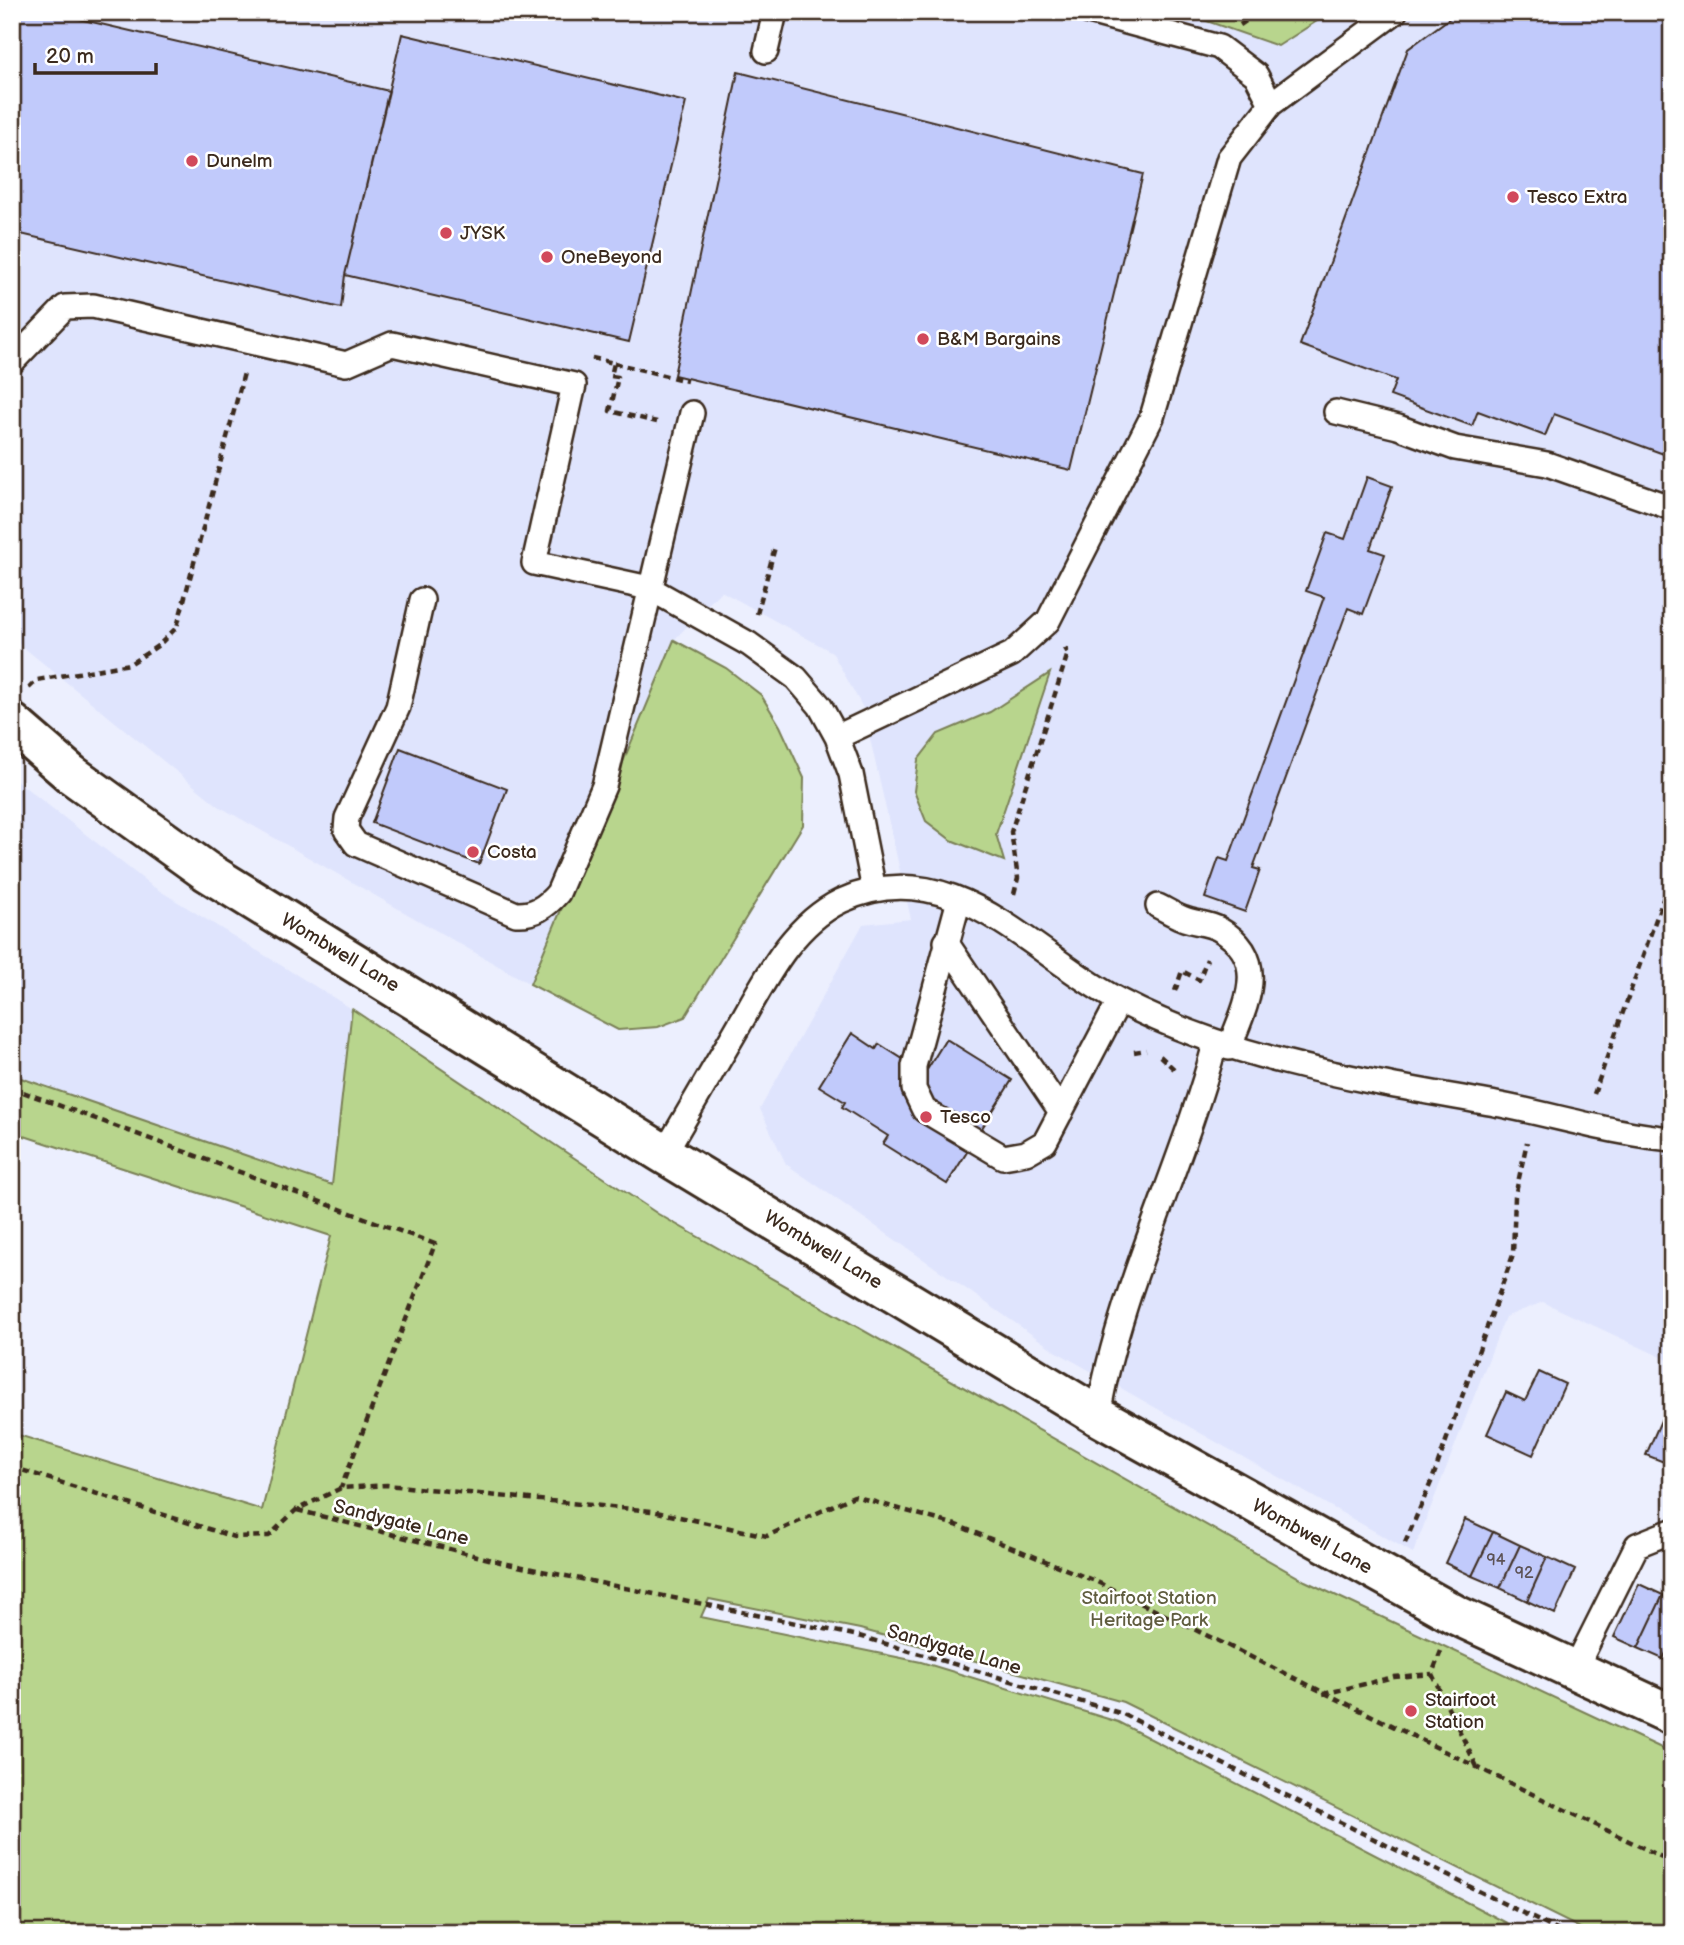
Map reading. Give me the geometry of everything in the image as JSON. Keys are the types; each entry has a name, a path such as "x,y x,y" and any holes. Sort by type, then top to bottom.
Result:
{"main road":[{"name":"Wombwell Lane","path":"16,709 71,774 206,871 664,1154 1098,1416 1390,1579 1456,1615 1672,1715"}],"lane":[{"path":"766,51 775,12"},
{"path":"1089,12 1219,47 1232,53 1256,75 1271,104"},
{"path":"837,737 1012,654 1048,621 1152,417 1229,158 1271,104 1395,12"},
{"path":"12,362 65,307 93,306 346,364 392,344 574,385 534,562 649,588 749,644 796,678 820,706 837,737 851,774 874,890"},
{"path":"422,600 398,707 347,818 346,830 356,844 516,914 527,915 550,903 558,893 604,786 692,412"},
{"path":"1336,412 1398,427 1455,449 1547,464 1672,508"},
{"path":"664,1154 784,949 814,917 842,901 874,890 927,887 959,900 1007,926 1119,1001 1222,1046 1329,1073 1672,1139"},
{"path":"959,900 914,1066 914,1089 924,1110 1003,1157 1026,1153 1045,1142 1119,1001"},
{"path":"1098,1416 1104,1378 1120,1326 1200,1101 1253,980 1249,964 1240,948 1219,929 1183,919 1158,906"},
{"path":"946,942 1061,1112"},
{"path":"1574,1669 1637,1545 1672,1531"}],"path":[{"path":"16,709 37,680 130,664 159,645 177,627 251,342"},
{"path":"614,363 688,381"},
{"path":"618,377 610,411 670,425"},
{"path":"678,391 681,379"},
{"path":"749,644 775,547"},
{"path":"1007,926 1018,878 1011,832 1068,653 1048,621"},
{"path":"1134,1052 1151,1051"},
{"path":"12,1087 435,1244 341,1489"},
{"path":"1390,1579 1432,1480 1514,1255 1515,1196 1528,1140"},
{"path":"12,1467 234,1537 269,1536 296,1510 341,1489 387,1485 652,1511 767,1535 853,1496 957,1525 1095,1581 1672,1862"},
{"name":"Sandygate Lane","path":"296,1510 508,1564 859,1636 1123,1714 1563,1933"},
{"path":"1456,1615 1432,1674 1478,1768"},
{"path":"1323,1694 1394,1677 1432,1674"}],"shaded area":[{"path":"12,12 1181,12 1278,46 1331,12 1672,12 1672,1362 1543,1302 1505,1317 1413,1553 1057,1352 786,1164 760,1109 863,924 911,919 863,708 832,652 721,591 674,640 530,984 220,807 12,638"},
{"path":"12,777 152,886 352,1009 332,1185 12,1075"}],"green space":[{"path":"1181,12 1331,12 1278,46"},
{"path":"674,640 726,668 761,695 780,726 804,778 803,825 685,1017 658,1027 618,1030 530,984"},
{"path":"1050,673 996,834 1004,861 951,840 926,821 914,791 918,760 938,734 990,712"},
{"name":"Stairfoot Station Heritage Park","path":"352,1009 658,1214 1305,1581 1672,1753 1672,1933 1590,1933 1123,1702 860,1629 709,1599 701,1617 921,1662 1118,1722 1526,1933 12,1933 12,1433 262,1510 331,1236 12,1132 12,1075 332,1185"}],"building":[{"name":"Dunelm","path":"12,12 49,12 389,91 345,275 341,308 12,232"},
{"name":"Tesco Extra","path":"1458,12 1672,12 1672,457 1554,414 1545,436 1478,411 1472,426 1390,396 1396,380 1300,345 1408,49"},
{"path":"402,34 686,102 629,342 345,275"},
{"path":"738,72 1143,174 1071,470 674,375"},
{"path":"1367,477 1392,486 1370,549 1385,554 1363,614 1348,608 1253,868 1260,870 1245,912 1205,898 1219,858 1228,861 1324,597 1306,591 1327,533 1345,539"},
{"path":"400,748 507,789 479,864 372,823"},
{"path":"852,1033 876,1049 879,1044 925,1073 946,1039 1012,1080 947,1184 883,1144 888,1136 842,1107 845,1102 819,1086"},
{"path":"1539,1372 1565,1384 1533,1455 1487,1434 1506,1392 1525,1401"},
{"path":"1672,1395 1672,1454 1669,1453 1664,1462 1646,1455"},
{"path":"1465,1519 1493,1532 1472,1576 1445,1563"},
{"path":"1493,1532 1520,1545 1500,1588 1472,1576"},
{"path":"1520,1545 1547,1557 1527,1601 1500,1588"},
{"path":"1547,1557 1575,1570 1555,1614 1527,1601"},
{"path":"1639,1584 1663,1595 1638,1648 1614,1637"},
{"path":"1663,1595 1672,1599 1672,1640 1663,1659 1638,1648"},
{"path":"1672,1640 1672,1664 1663,1659"}],"place":[{"name":"Dunelm","path":"192,161"},
{"name":"Tesco Extra","path":"1513,197"},
{"name":"JYSK","path":"446,233"},
{"name":"OneBeyond","path":"547,257"},
{"name":"B&M Bargains","path":"923,339"},
{"name":"Costa","path":"473,852"},
{"name":"Tesco","path":"926,1117"},
{"name":"Stairfoot Station","path":"1411,1711"}]}
